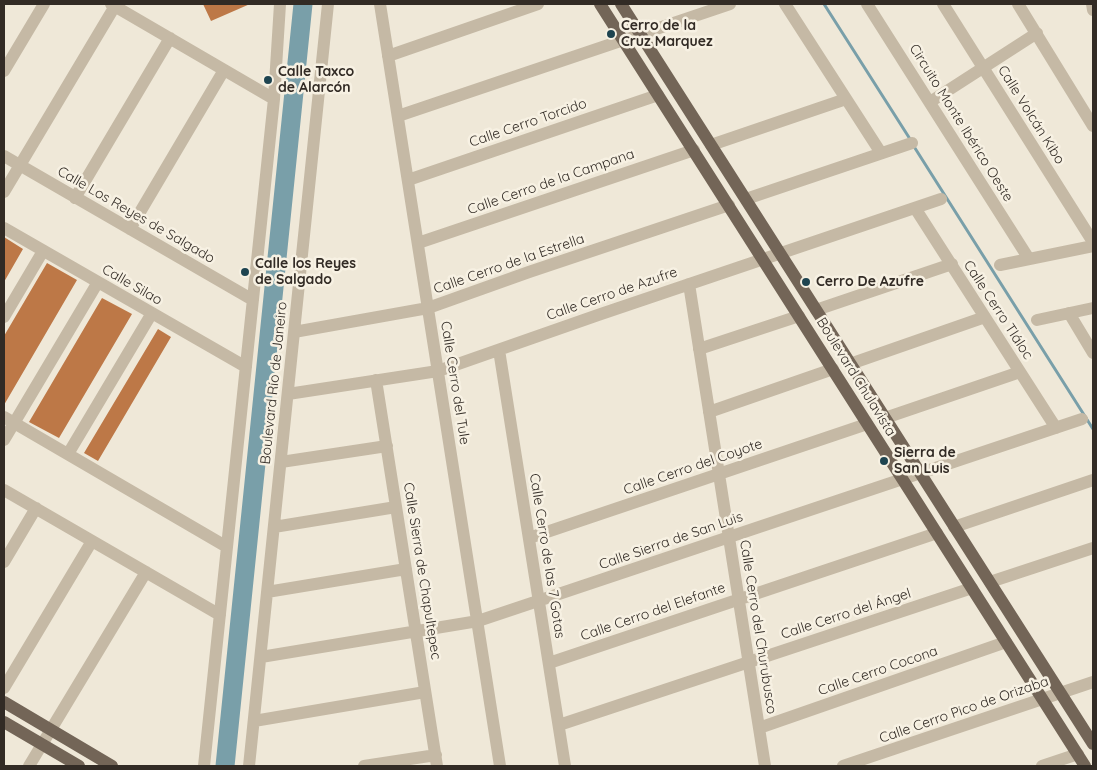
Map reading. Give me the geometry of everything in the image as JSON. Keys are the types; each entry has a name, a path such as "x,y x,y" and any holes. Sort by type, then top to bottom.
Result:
{"main road":[{"name":"Boulevard Chulavista","path":"600,4 1086,766"},
{"name":"Boulevard Chulavista","path":"621,4 1093,744"},
{"path":"4,702 112,766"},
{"path":"4,722 79,766"}],"street":[{"path":"4,71 44,4"},
{"path":"204,766 274,99 280,4"},
{"name":"Boulevard Río de Janeiro","path":"249,766 328,4"},
{"name":"Calle Cerro del Tule","path":"380,4 500,766"},
{"path":"388,56 538,4"},
{"path":"398,116 730,4"},
{"path":"785,4 880,153"},
{"name":"Circuito Monte Ibérico Oeste","path":"867,4 1030,259"},
{"name":"Calle Volcán Kibo","path":"942,4 1093,244"},
{"path":"1018,4 1093,126"},
{"path":"1092,4 1093,10"},
{"path":"4,192 113,5 274,99"},
{"path":"930,102 1036,34"},
{"path":"75,198 170,38"},
{"path":"130,229 224,70"},
{"name":"Calle Cerro Torcido","path":"408,180 658,95"},
{"path":"711,145 846,99"},
{"path":"746,200 912,143"},
{"name":"Calle Cerro de la Campana","path":"418,243 694,150"},
{"name":"Calle Los Reyes de Salgado","path":"4,156 253,300"},
{"name":"Calle Cerro de Azufre","path":"288,394 438,371 941,199"},
{"name":"Calle Cerro de la Estrella","path":"294,332 428,308 729,205"},
{"name":"Calle Cerro Tláloc","path":"915,208 1056,428"},
{"name":"Calle Silao","path":"4,228 246,367"},
{"path":"1000,265 1093,244"},
{"path":"4,317 43,251"},
{"path":"816,310 952,264"},
{"path":"4,440 9,420 98,282"},
{"name":"Calle Cerro del Churubusco","path":"689,284 765,766"},
{"path":"1037,320 1093,308"},
{"path":"68,454 152,313"},
{"path":"1069,313 1093,353"},
{"path":"699,349 799,316"},
{"path":"850,364 986,318"},
{"name":"Calle Cerro de las 7 Gotas","path":"499,350 565,766"},
{"path":"709,412 833,369"},
{"path":"885,418 1020,372"},
{"name":"Calle Sierra de Chapultepec","path":"376,380 436,761"},
{"name":"Calle Sierra de San Luis","path":"261,657 478,621 1082,419"},
{"path":"9,420 227,547"},
{"name":"Calle Cerro del Coyote","path":"529,538 868,424"},
{"path":"281,462 386,446"},
{"path":"954,527 1092,483"},
{"path":"4,490 220,615"},
{"path":"274,527 396,507"},
{"path":"4,562 36,508"},
{"name":"Calle Cerro del Elefante","path":"549,663 937,533"},
{"path":"4,688 92,541"},
{"path":"990,582 1093,548"},
{"path":"267,592 406,569"},
{"path":"29,766 146,572"},
{"name":"Calle Cerro del Ángel","path":"559,725 972,588"},
{"name":"Calle Cerro Cocona","path":"758,728 1006,642"},
{"name":"Calle Cerro Pico de Orizaba","path":"843,766 1093,682"},
{"path":"254,721 426,692"},
{"path":"1042,766 1078,754"},
{"path":"364,766 436,761"}],"building":[{"path":"203,4 250,4 211,21"},
{"path":"4,237 23,249 4,282"},
{"path":"47,263 77,280 4,405 4,336"},
{"path":"102,298 132,314 59,438 29,422"},
{"path":"158,329 171,337 98,461 84,453"}],"waterway":[{"path":"225,766 303,4"},
{"path":"824,4 910,139"},
{"path":"913,145 1093,429"}],"place":[{"name":"Cerro de la Cruz Marquez","path":"611,34"},
{"name":"Calle Taxco de Alarcón","path":"268,80"},
{"name":"Calle los Reyes de Salgado","path":"245,272"},
{"name":"Cerro De Azufre","path":"806,282"},
{"name":"Sierra de San Luis","path":"884,461"}]}
